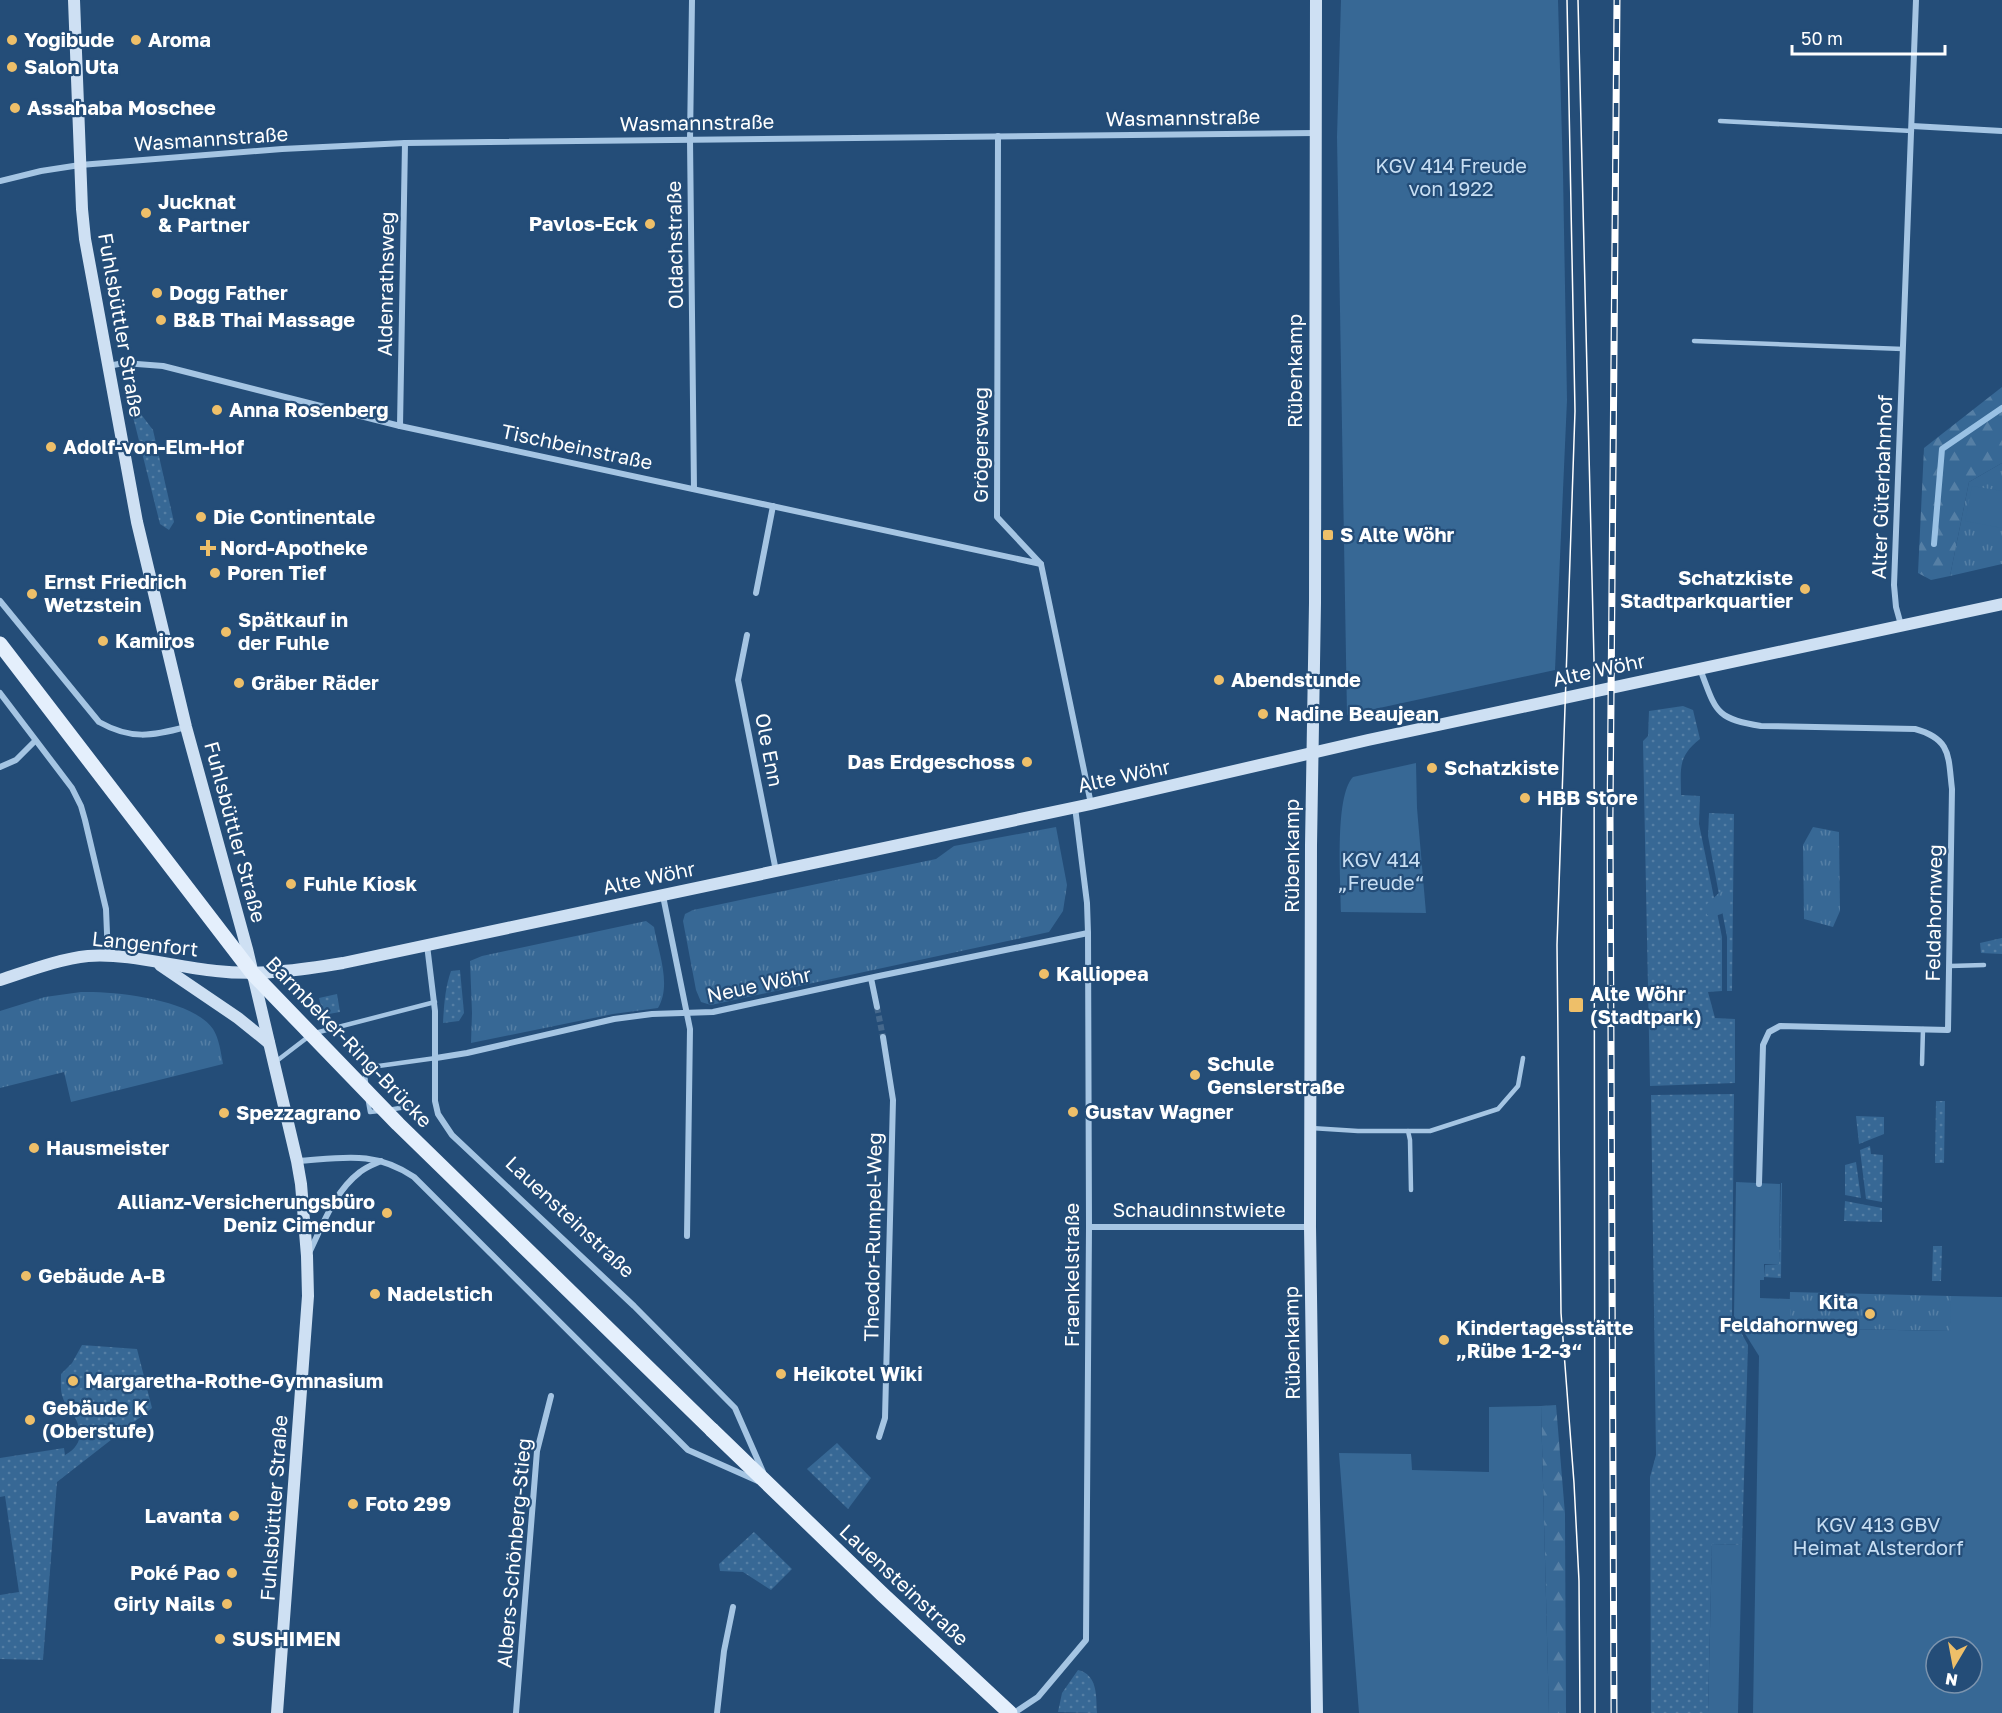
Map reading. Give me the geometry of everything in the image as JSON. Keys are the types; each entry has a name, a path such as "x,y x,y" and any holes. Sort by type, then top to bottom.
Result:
{"main road":[{"name":"Barmbeker-Ring-Brücke","path":"0,644 253,974 398,1124 712,1430"},
{"name":"Lauensteinstraße","path":"712,1430 1012,1713"}],"street":[{"name":"Fuhlsbüttler Straße","path":"74,0 85,239 136,522 186,727 252,973 302,1190 308,1296 277,1713"},
{"name":"Oldachstraße","path":"692,0 690,140 693,489"},
{"name":"Rübenkamp","path":"1316,0 1315,603 1310,1227 1317,1713"},
{"name":"Alter Güterbahnhof","path":"1901,626 1894,585 1916,0"},
{"path":"1912,129 2002,131"},
{"name":"Wasmannstraße","path":"0,182 41,171 80,165 282,149 405,143 1316,133"},
{"name":"Grögersweg","path":"998,136 997,518 1041,564"},
{"name":"Aldenrathsweg","path":"400,426 405,143"},
{"name":"Tischbeinstraße","path":"108,366 124,363 163,366 400,426 1041,564"},
{"path":"756,593 773,506"},
{"path":"1041,564 1091,804"},
{"path":"0,601 99,722 121,733 137,736 186,727"},
{"name":"Alte Wöhr","path":"252,973 301,970 427,945 1091,804 1312,753 2002,604"},
{"name":"Ole Enn","path":"747,635 738,680 776,871"},
{"name":"Feldahornweg","path":"1700,669 1718,712 1738,723 1761,726 1915,729 1937,737 1948,756 1952,789 1948,1030 1780,1026 1769,1032 1763,1046 1759,1184"},
{"path":"0,693 72,788 81,806 106,909 108,957"},
{"path":"0,767 16,760 35,741"},
{"name":"Fraenkelstraße","path":"1012,1713 1038,1697 1086,1640 1089,1227 1088,933 1087,903 1075,807"},
{"path":"663,895 687,1014 690,1042 687,1236"},
{"name":"Neue Wöhr","path":"436,1058 614,1019 652,1014 713,1012 1088,933"},
{"name":"Lauensteinstraße","path":"427,945 435,1002 436,1108 438,1114 452,1135 634,1306 735,1408 769,1486"},
{"name":"Langenfort","path":"0,981 88,956 217,972 252,973"},
{"path":"158,963 238,1018 269,1043"},
{"path":"871,978 877,1007"},
{"name":"Theodor-Rumpel-Weg","path":"879,1437 885,1418 893,1100 883,1037"},
{"name":"Lauensteinstraße","path":"297,1161 357,1158 382,1160 414,1177 688,1450 769,1486"},
{"path":"307,1256 334,1202 345,1186 361,1171 382,1160"},
{"name":"Schaudinnstwiete","path":"1089,1227 1310,1227"},
{"name":"Albers-Schönberg-Stieg","path":"516,1713 537,1450 550,1396"},
{"path":"717,1713 724,1651 733,1607"}],"lane":[{"path":"1720,121 1912,129"},
{"path":"1694,341 1904,349"},
{"path":"1950,966 1984,965"},
{"path":"274,1063 320,1030 435,1002"},
{"path":"1922,1064 1923,1029"},
{"path":"406,1107 370,1112 364,1068 436,1058"},
{"path":"1311,1128 1358,1131 1430,1131 1498,1109 1518,1086 1523,1058"},
{"path":"1408,1131 1411,1190"}],"green space":[{"name":"KGV 414 Freude von 1922","path":"1341,0 1558,0 1567,400 1555,670 1347,715 1337,137"},
{"path":"2002,387 2002,463 1969,482 1950,576 1931,580 1918,573 1924,448"},
{"path":"131,409 137,409 153,430 174,522 169,530 160,524"},
{"path":"2002,463 2002,564 1950,576 1969,482"},
{"path":"1972,486 2002,491 2002,528 1965,521"},
{"path":"1683,706 1693,710 1700,739 1684,758 1681,771 1681,795 1700,796 1699,824 1722,937 1722,991 1708,992 1715,1018 1735,1019 1735,1083 1650,1086 1643,741 1648,736 1649,711"},
{"name":"KGV 414 „Freude“","path":"1416,763 1417,808 1426,913 1341,912 1340,841 1343,802 1347,787 1353,777"},
{"path":"1709,813 1734,814 1732,991 1727,991 1727,937 1708,836"},
{"path":"1056,827 1067,885 1063,911 1049,932 711,1005 701,1002 696,990 683,921 685,914 693,910 936,859 954,846"},
{"path":"1813,827 1839,832 1840,911 1833,927 1804,919 1803,845"},
{"path":"1720,892 1730,893 1728,910 1712,917 1707,915 1707,904"},
{"path":"646,921 654,927 663,968 664,989 658,1008 613,1014 471,1043 470,961 482,956"},
{"path":"2002,938 2002,954 1981,953 1980,943"},
{"path":"460,970 464,1013 459,1021 443,1023 446,990 451,971"},
{"path":"81,992 132,995 188,1010 203,1019 213,1029 223,1064 71,1102 64,1072 0,1088 0,1011 45,997"},
{"path":"337,994 340,1012 323,1015 319,998"},
{"path":"1734,1094 1732,1316 1748,1345 1742,1545 1712,1544 1708,1713 1651,1713 1650,1477 1656,1455 1651,1095"},
{"path":"1936,1101 1945,1101 1944,1163 1935,1163"},
{"path":"1856,1116 1884,1117 1884,1134 1859,1144"},
{"path":"1870,1146 1871,1154 1883,1155 1882,1202 1866,1199 1860,1150"},
{"path":"1856,1162 1861,1198 1845,1195 1845,1165"},
{"name":"KGV 413 GBV Heimat Alsterdorf","path":"1736,1182 1780,1184 1779,1264 1764,1264 1764,1280 1760,1280 1760,1298 1790,1299 1790,1328 1950,1331 1951,1296 2002,1297 2002,1713 1753,1713 1759,1356 1734,1316"},
{"path":"1781,1183 1781,1278 1764,1277 1765,1265 1779,1264"},
{"path":"1845,1201 1882,1208 1882,1222 1844,1221"},
{"path":"1933,1246 1942,1246 1941,1281 1932,1281"},
{"name":"Kita Feldahornweg","path":"1790,1292 1951,1296 1951,1331 1789,1328"},
{"path":"82,1345 137,1349 152,1408 57,1482 43,1660 0,1659 0,1595 19,1592 5,1496 0,1497 0,1458 64,1448 65,1455 76,1446 80,1435 78,1423 62,1396 61,1374 72,1363"},
{"path":"1556,1405 1565,1514 1566,1713 1549,1713 1541,1406"},
{"path":"1541,1406 1549,1713 1359,1713 1339,1453 1411,1454 1412,1470 1489,1472 1489,1407"},
{"path":"837,1443 871,1478 848,1509 807,1469"},
{"path":"754,1532 792,1569 771,1590 743,1572 720,1571 719,1564"},
{"name":"KGV 413 GBV Heimat Alsterdorf","path":"1712,1544 1742,1545 1738,1713 1708,1713"},
{"path":"1078,1670 1093,1681 1097,1713 1058,1712 1062,1693"}],"waterway":[{"path":"1934,544 1942,449 2002,408"}],"tunnel":[{"path":"877,1007 883,1037"}],"tram line":[{"path":"1567,0 1575,411 1557,945 1561,1313 1579,1581 1580,1713"},
{"path":"1578,0 1594,660 1595,1713"}],"railway":[{"path":"1614,1713 1610,818 1617,0"}],"place":[{"name":"Yogibude","path":"12,40"},
{"name":"Aroma","path":"136,40"},
{"name":"Salon Uta","path":"12,67"},
{"name":"Assahaba Moschee","path":"15,108"},
{"name":"Jucknat & Partner","path":"146,213"},
{"name":"Pavlos-Eck","path":"650,224"},
{"name":"Dogg Father","path":"157,293"},
{"name":"B&B Thai Massage","path":"161,320"},
{"name":"Anna Rosenberg","path":"217,410"},
{"name":"Adolf-von-Elm-Hof","path":"51,447"},
{"name":"Die Continentale","path":"201,517"},
{"name":"S Alte Wöhr","path":"1328,535"},
{"name":"Nord-Apotheke","path":"208,548"},
{"name":"Poren Tief","path":"215,573"},
{"name":"Schatzkiste Stadtparkquartier","path":"1805,589"},
{"name":"Ernst Friedrich Wetzstein","path":"32,594"},
{"name":"Spätkauf in der Fuhle","path":"226,632"},
{"name":"Kamiros","path":"103,641"},
{"name":"Abendstunde","path":"1219,680"},
{"name":"Gräber Räder","path":"239,683"},
{"name":"Nadine Beaujean","path":"1263,714"},
{"name":"Das Erdgeschoss","path":"1027,762"},
{"name":"Schatzkiste","path":"1432,768"},
{"name":"HBB Store","path":"1525,798"},
{"name":"Fuhle Kiosk","path":"291,884"},
{"name":"Kalliopea","path":"1044,974"},
{"name":"Alte Wöhr (Stadtpark)","path":"1576,1005"},
{"name":"Schule Genslerstraße","path":"1195,1075"},
{"name":"Gustav Wagner","path":"1073,1112"},
{"name":"Spezzagrano","path":"224,1113"},
{"name":"Hausmeister","path":"34,1148"},
{"name":"Allianz-Versicherungsbüro Deniz Cimendur","path":"387,1213"},
{"name":"Gebäude A-B","path":"26,1276"},
{"name":"Nadelstich","path":"375,1294"},
{"name":"Kita Feldahornweg","path":"1870,1314"},
{"name":"Kindertagesstätte „Rübe 1-2-3“","path":"1444,1340"},
{"name":"Heikotel Wiki","path":"781,1374"},
{"name":"Margaretha-Rothe-Gymnasium","path":"73,1381"},
{"name":"Gebäude K (Oberstufe)","path":"30,1420"},
{"name":"Foto 299","path":"353,1504"},
{"name":"Lavanta","path":"234,1516"},
{"name":"Poké Pao","path":"232,1573"},
{"name":"Girly Nails","path":"227,1604"},
{"name":"SUSHIMEN","path":"220,1639"}]}
